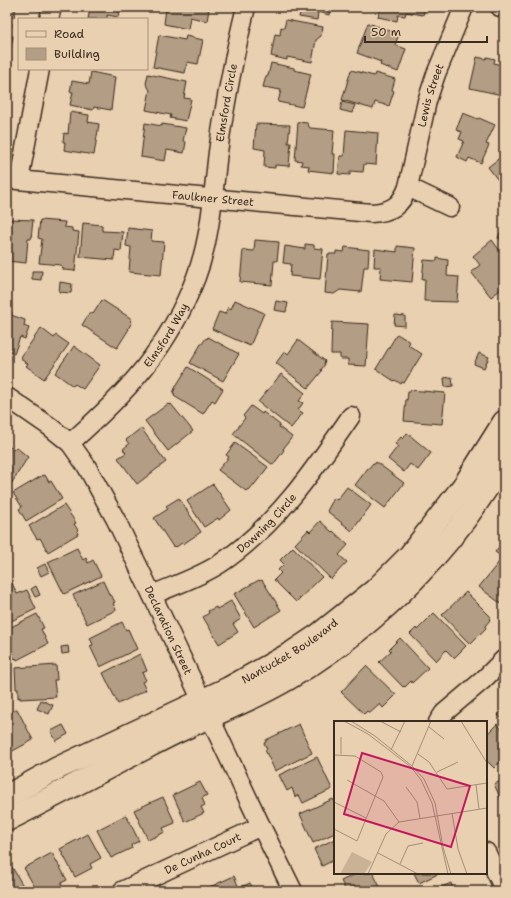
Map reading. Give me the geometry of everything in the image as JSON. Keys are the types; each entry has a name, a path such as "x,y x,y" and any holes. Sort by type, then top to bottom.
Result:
{"street":[{"path":"49,18 52,7"},
{"name":"Elmsford Circle","path":"212,199 226,104 246,7"},
{"name":"Lewis Street","path":"408,187 427,101 436,74 464,7"},
{"path":"500,7 504,8"},
{"path":"13,180 40,70"},
{"name":"Faulkner Street","path":"13,180 212,199 371,212 382,212 393,208 400,202 408,187"},
{"path":"408,187 450,207"},
{"name":"Elmsford Way","path":"70,443 112,406 136,379 156,353 173,324 187,299 197,276 208,230 212,199"},
{"name":"Declaration Street","path":"7,397 49,426 70,443 87,467 152,595 293,891"},
{"name":"Downing Circle","path":"152,595 197,576 220,563 261,532 283,508 351,416"},
{"name":"Nantucket Boulevard","path":"7,820 183,729 229,688 293,652 317,636 375,590 410,555 443,514 466,484 504,422"},
{"name":"Nantucket Boulevard","path":"7,796 58,768 206,709 257,695 296,675 365,625 429,564 454,535 481,498 504,460"},
{"path":"439,721 444,713 504,659"},
{"name":"De Cunha Court","path":"122,891 261,826"},
{"path":"487,854 504,889"}],"building":[{"path":"7,7 16,7 14,17 7,15"},
{"path":"120,7 118,17 107,15 107,18 88,18 90,8"},
{"path":"165,7 207,7 206,9 209,9 207,21 190,17 188,29 164,24"},
{"path":"301,7 330,7 329,15 318,12 317,20 299,17"},
{"path":"380,7 425,7 423,15 406,12 405,16 398,15 397,21 378,17"},
{"path":"286,20 323,27 321,36 316,40 312,62 287,57 287,60 271,56 275,34 280,35 281,27 284,28"},
{"path":"7,23 12,24 9,36 13,36 11,48 7,47"},
{"path":"368,23 399,34 395,45 406,49 398,72 380,65 381,62 357,53"},
{"path":"159,35 185,40 186,36 203,40 198,64 187,62 185,73 153,67"},
{"path":"477,57 495,59 494,63 504,66 504,85 502,95 470,88"},
{"path":"271,63 294,68 294,70 311,74 302,107 278,102 281,90 263,87 266,76 268,76"},
{"path":"351,70 374,76 375,73 395,79 392,90 394,91 389,106 375,102 373,109 342,100"},
{"path":"91,72 115,77 111,110 94,107 93,110 70,105 73,92 70,92 72,81 89,84"},
{"path":"148,74 187,82 184,98 191,99 186,121 170,118 171,115 146,110 150,90 146,84"},
{"path":"342,102 355,105 352,113 340,110"},
{"path":"70,112 89,115 88,122 99,124 94,155 64,150 64,133 68,134"},
{"path":"463,113 495,125 486,144 489,145 481,163 469,158 467,162 457,157 464,141 459,139 462,132 456,130"},
{"path":"298,122 307,123 310,128 334,130 332,154 335,154 334,173 308,170 309,166 301,165 302,161 295,160"},
{"path":"145,123 186,128 183,141 186,142 184,153 167,150 165,161 141,157"},
{"path":"256,124 290,125 288,143 291,143 289,166 275,165 275,168 264,167 265,150 254,148"},
{"path":"346,130 378,133 376,165 364,164 363,172 350,171 350,175 338,174 340,156 344,156"},
{"path":"502,156 504,158 504,188 488,167"},
{"path":"9,219 33,220 31,239 28,239 26,263 7,261 7,230"},
{"path":"40,220 65,222 64,227 72,228 72,231 79,232 75,271 64,270 61,265 39,263 42,239 38,238"},
{"path":"83,223 102,225 102,231 123,232 121,251 115,250 114,260 80,257"},
{"path":"503,226 504,227 504,240 498,238"},
{"path":"128,228 152,231 151,241 164,242 161,275 129,272 131,247 126,246"},
{"path":"255,240 279,242 277,261 274,261 272,285 240,282 243,250 254,251"},
{"path":"492,240 503,255 500,257 504,263 504,287 491,297 471,272 480,265 473,256"},
{"path":"305,244 314,245 314,248 323,249 320,279 290,276 291,264 283,263 285,246 305,249"},
{"path":"397,246 415,248 412,282 380,279 381,267 374,267 375,249 397,252"},
{"path":"345,247 369,250 368,267 364,267 361,292 340,290 334,294 325,293 328,254 336,254 336,251 344,252"},
{"path":"437,258 448,260 447,276 459,277 457,302 424,301 425,279 422,279 424,260 437,261"},
{"path":"32,271 42,271 41,280 32,279"},
{"path":"60,282 72,284 71,293 59,292"},
{"path":"102,300 132,319 130,321 132,322 129,329 117,348 82,325 90,312 93,314"},
{"path":"235,300 264,313 250,346 212,329 219,312 225,314 228,307 231,309"},
{"path":"276,301 288,303 286,312 274,310"},
{"path":"7,310 12,312 11,315 25,320 24,326 29,328 25,339 20,337 14,354 7,352"},
{"path":"395,315 405,316 405,326 394,325"},
{"path":"332,322 369,324 366,366 348,365 348,359 340,359 340,354 331,354"},
{"path":"41,328 54,338 56,335 69,344 44,379 26,366 28,364 22,360 21,357"},
{"path":"397,334 410,342 408,345 422,354 404,383 402,382 401,384 376,369"},
{"path":"208,337 239,354 223,381 190,363 201,344"},
{"path":"298,340 325,361 325,364 321,370 322,371 308,388 276,363 285,351 288,354"},
{"path":"74,346 100,365 83,389 75,384 73,386 55,373"},
{"path":"479,353 489,357 484,368 474,364"},
{"path":"188,367 223,389 215,402 212,400 203,414 174,396 175,394 173,393"},
{"path":"281,374 305,393 299,401 303,403 298,410 303,413 291,428 258,402"},
{"path":"452,377 453,386 445,387 444,378"},
{"path":"410,390 445,393 442,424 404,421 406,399 407,400 408,392 410,392"},
{"path":"168,404 171,404 193,431 168,451 145,421"},
{"path":"251,406 262,414 263,412 280,425 279,427 292,437 273,465 233,434 245,418 243,416"},
{"path":"141,428 166,462 137,484 118,458 126,453 123,449 129,444 126,440"},
{"path":"407,433 431,453 418,470 410,464 404,472 388,459 398,446 395,444 401,437 403,439"},
{"path":"235,443 268,467 254,485 246,491 218,470 229,457 226,455"},
{"path":"7,445 14,450 16,447 28,457 11,484 7,482"},
{"path":"376,462 404,483 385,508 355,485 368,468"},
{"path":"45,475 49,482 51,481 62,499 26,521 19,509 22,507 13,493"},
{"path":"213,484 231,510 219,520 218,518 204,527 187,501"},
{"path":"347,487 371,505 352,531 327,511 334,498 337,500"},
{"path":"179,498 201,532 183,544 182,543 176,547 173,547 154,518 168,509 166,506"},
{"path":"64,505 76,523 74,524 78,530 78,534 48,552 40,538 37,539 29,526"},
{"path":"320,521 348,545 339,555 347,562 331,579 295,544 308,530 310,532"},
{"path":"504,540 504,558 495,552"},
{"path":"293,547 322,577 296,602 274,580 281,573 278,570 284,564 280,560"},
{"path":"77,548 83,560 86,558 88,563 93,560 101,576 64,594 48,562"},
{"path":"499,562 504,566 504,606 479,587"},
{"path":"45,564 49,572 41,576 37,568"},
{"path":"259,580 262,580 281,610 254,627 234,594"},
{"path":"11,581 17,594 27,590 36,609 7,623 7,583"},
{"path":"103,581 110,596 111,595 115,602 113,603 116,610 87,624 73,595"},
{"path":"36,586 40,595 35,597 31,589"},
{"path":"466,592 491,617 485,626 486,628 470,644 442,615"},
{"path":"231,601 241,619 233,624 238,632 219,644 203,617 209,613 208,611 216,607 217,609"},
{"path":"434,613 466,646 454,658 446,650 436,661 410,634 416,628 417,630"},
{"path":"37,614 44,628 41,629 48,644 17,660 7,647 7,629"},
{"path":"122,622 126,630 128,629 137,649 100,667 90,646 93,645 90,638"},
{"path":"400,638 428,668 412,683 411,681 405,687 403,687 379,662 391,651 389,649"},
{"path":"68,646 69,653 62,654 61,647"},
{"path":"140,654 147,671 142,673 146,680 142,682 146,690 118,704 103,673"},
{"path":"56,665 57,680 54,680 56,697 18,698 15,668"},
{"path":"366,666 396,695 383,708 380,704 370,713 367,711 364,714 341,692"},
{"path":"41,700 53,705 49,714 37,709"},
{"path":"17,709 33,740 7,754 7,710 9,713"},
{"path":"504,709 504,721 498,715"},
{"path":"299,724 312,753 275,771 265,750 267,749 264,743 266,740"},
{"path":"497,724 504,732 504,758 494,768 487,761 487,734"},
{"path":"63,725 68,734 56,741 51,731"},
{"path":"317,757 332,789 303,803 299,795 295,797 292,788 287,791 279,775"},
{"path":"504,780 504,804 503,804 494,784"},
{"path":"200,782 207,795 202,798 205,805 201,807 204,813 185,822 173,795"},
{"path":"163,797 175,823 163,828 165,832 148,840 134,810"},
{"path":"333,799 334,833 313,843 300,814"},
{"path":"126,815 139,841 131,845 132,848 111,858 97,830"},
{"path":"88,834 101,858 90,864 92,868 75,877 60,849"},
{"path":"334,839 334,866 332,861 322,866 314,849"},
{"path":"52,853 67,880 61,883 62,885 54,890 53,888 47,891 37,891 24,868"},
{"path":"12,867 26,891 7,891 7,871"},
{"path":"356,874 374,874 382,891 342,891 345,889 341,881"},
{"path":"414,874 438,874 419,883"},
{"path":"234,876 239,888 250,883 254,891 201,891"},
{"path":"451,883 454,891 433,891"}]}
